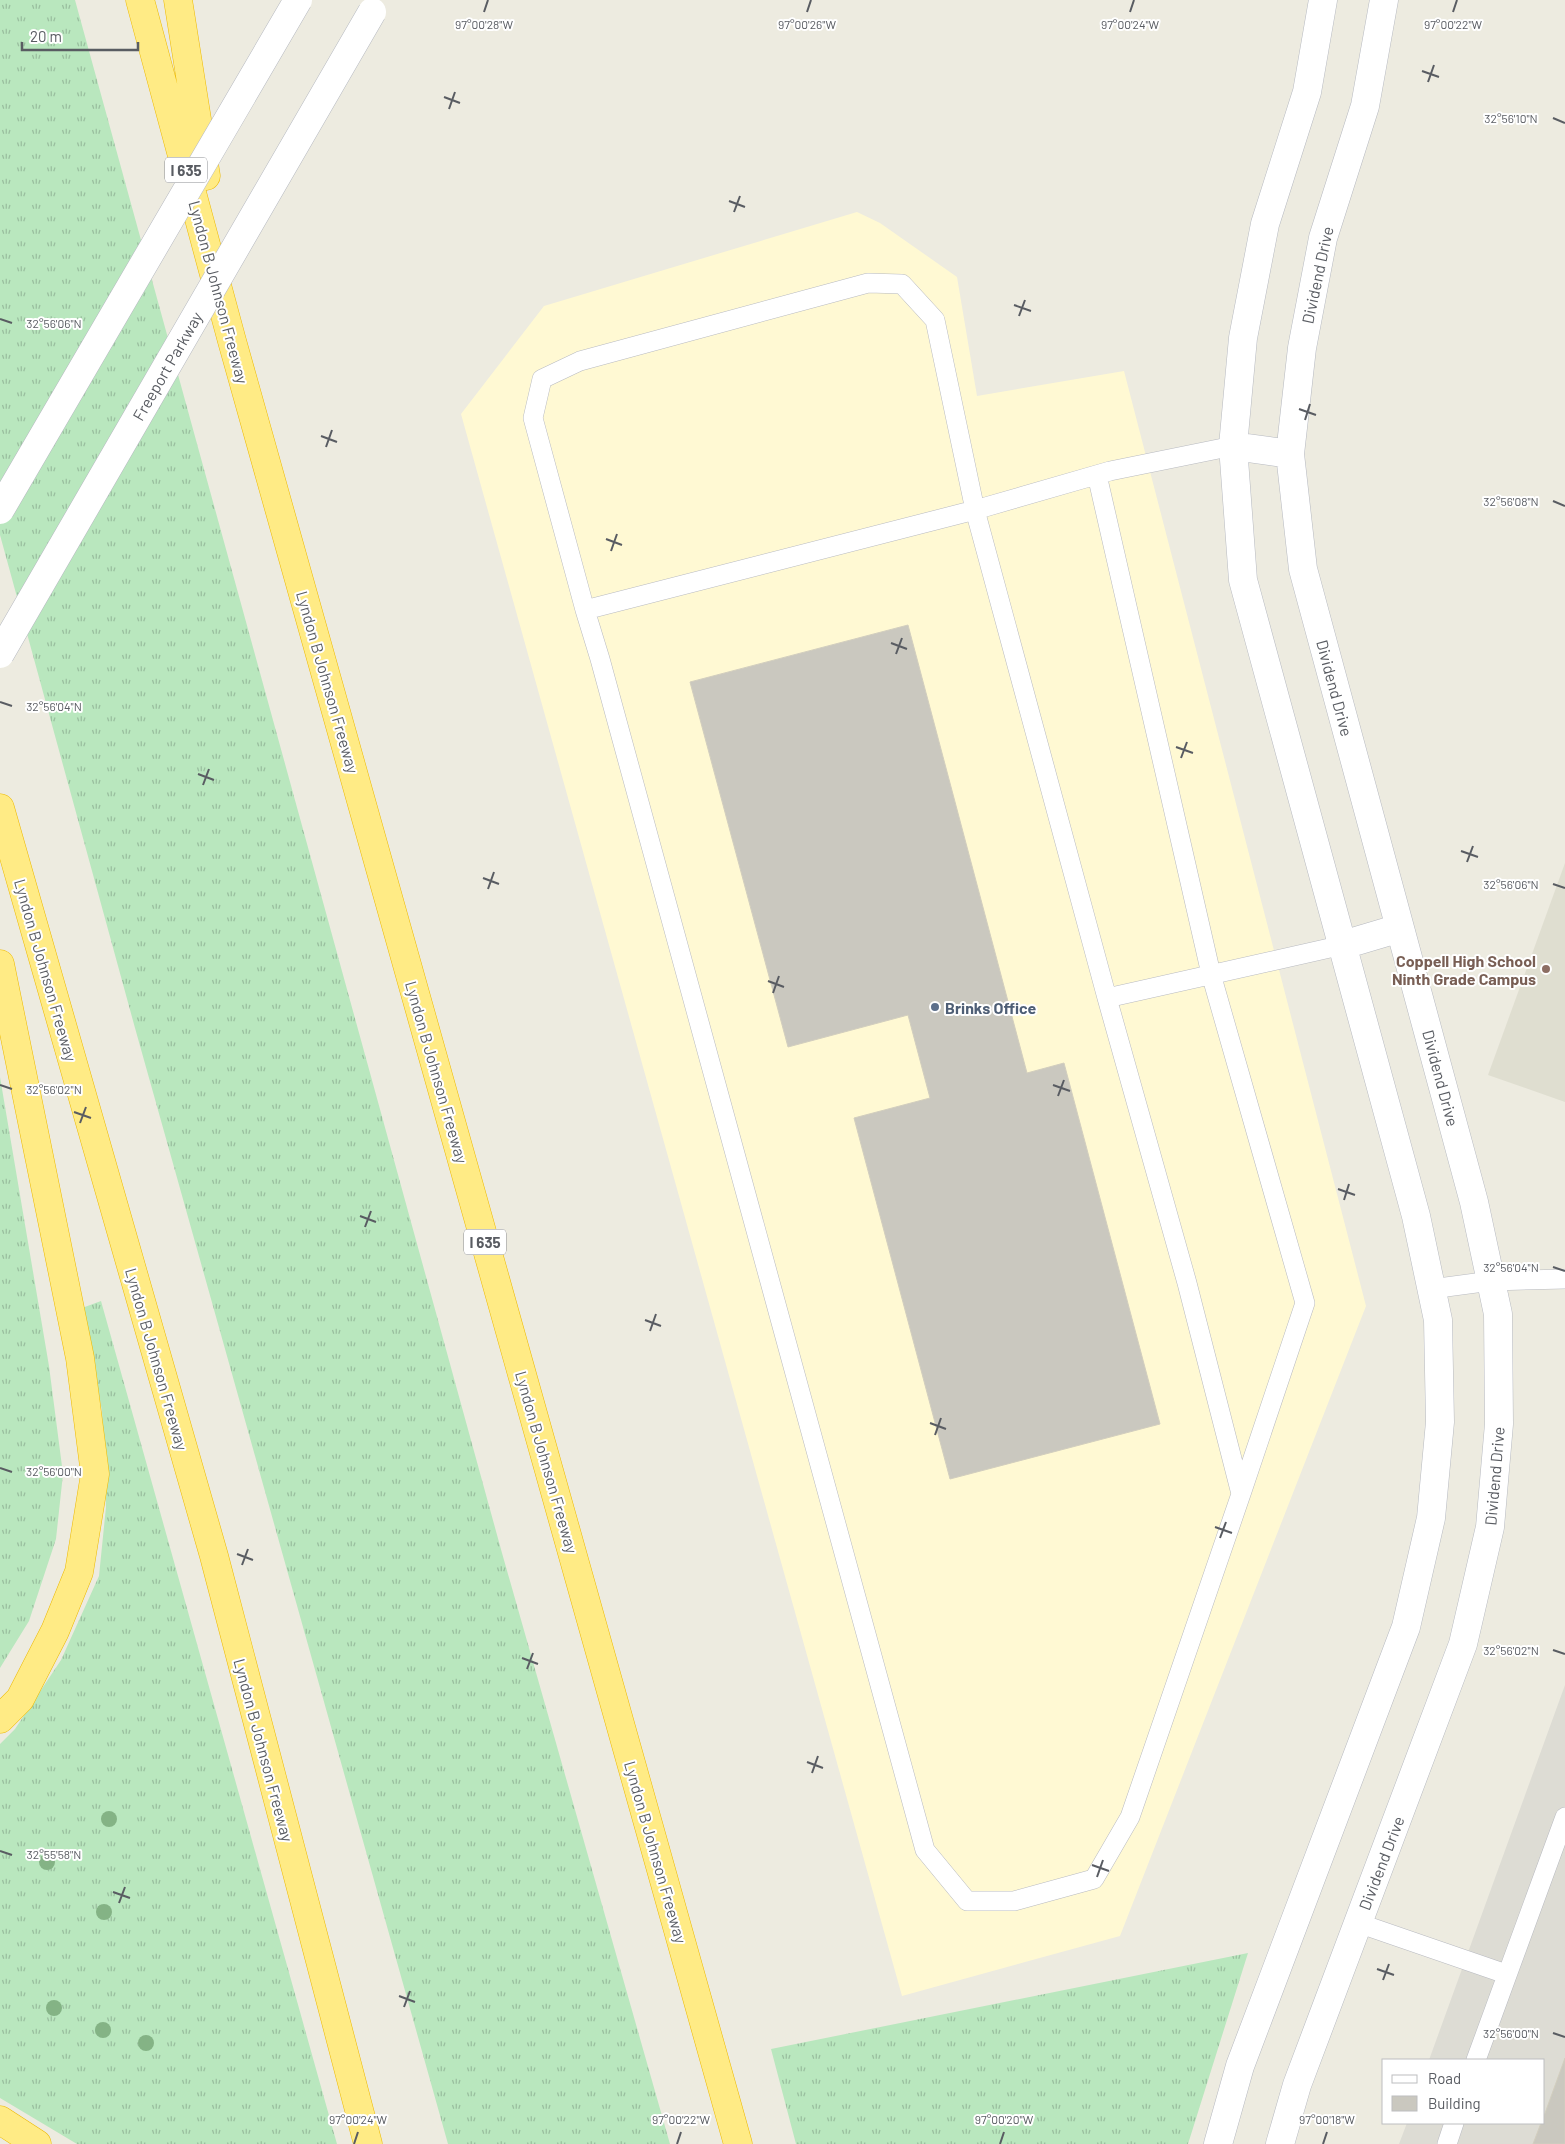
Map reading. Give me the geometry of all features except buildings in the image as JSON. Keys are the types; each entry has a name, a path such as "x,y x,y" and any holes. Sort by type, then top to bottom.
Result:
{"highway":[{"name":"Lyndon B Johnson Freeway","path":"140,0 232,340 738,2144"},
{"path":"178,0 232,340"},
{"name":"Lyndon B Johnson Freeway","path":"0,808 214,1556 368,2144"},
{"path":"0,964 80,1358 95,1474 79,1572 55,1632 20,1699 0,1719"},
{"path":"0,2120 37,2144"}],"street":[{"path":"0,510 298,0"},
{"path":"1218,2144 1240,2066 1406,1627 1431,1518 1440,1422 1438,1320 1416,1216 1244,580 1233,446 1243,338 1265,224 1306,92 1323,0"},
{"name":"Dividend Drive","path":"1280,2144 1297,2085 1463,1644 1490,1527 1499,1424 1498,1314 1474,1202 1303,569 1290,454 1302,348 1323,238 1365,106 1384,0"},
{"name":"Freeport Parkway","path":"0,654 376,6"},
{"path":"1233,446 1290,454"},
{"path":"1343,945 1400,928"}],"lane":[{"path":"1097,475 1211,974 1305,1303 1241,1494 1130,1817 1094,1879 1014,1901 967,1901 925,1850 603,668 585,610 533,418 542,379 580,360 868,283 902,284 935,320 975,510 1107,998 1188,1283 1241,1494"},
{"path":"585,610 975,510 1097,475 1233,446"},
{"path":"1107,998 1343,945"},
{"path":"1431,1289 1491,1281 1565,1279"},
{"path":"1476,2059 1565,1817"},
{"path":"1358,1923 1506,1974"},
{"path":"1447,2144 1454,2124"}],"shaded area":[{"path":"857,212 880,223 957,277 977,396 1124,371 1366,1306 1120,1936 902,1996 461,414 544,306"},
{"name":"Coppell High School Ninth Grade Campus","path":"1565,863 1565,1102 1488,1075"},
{"path":"1565,1685 1565,2144 1399,2144 1407,2124 1545,2124 1545,2059 1429,2059"}],"green space":[{"path":"0,0 75,0 502,1553 670,2144 448,2144 135,1028 0,535"},
{"path":"0,1077 49,1366 63,1474 56,1539 29,1621 0,1668"},
{"path":"101,1301 337,2144 77,2144 0,2098 0,1744 15,1729 61,1660 99,1576 106,1507 102,1411 82,1308"},
{"path":"1248,1953 1188,2144 796,2144 771,2049"}],"place":[{"name":"Coppell High School Ninth Grade Campus","path":"1546,969"},
{"name":"Brinks Office","path":"935,1007"}]}
